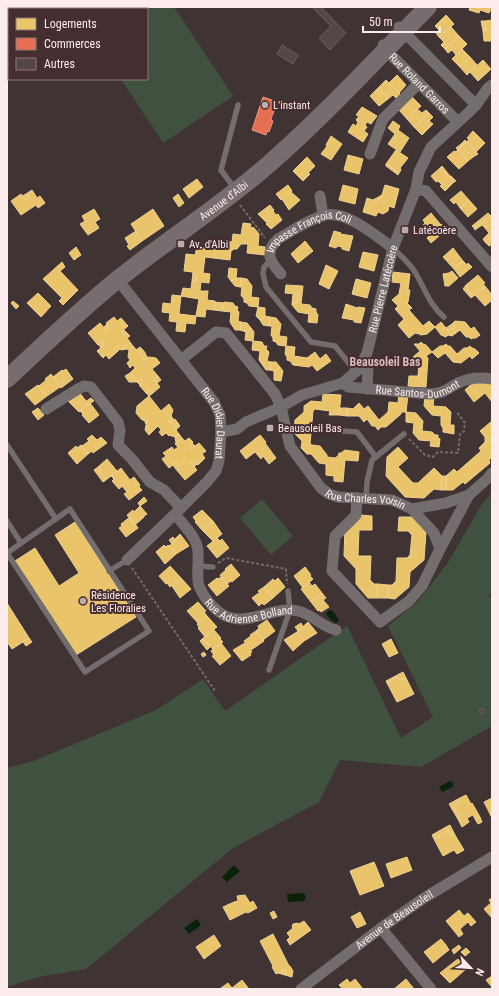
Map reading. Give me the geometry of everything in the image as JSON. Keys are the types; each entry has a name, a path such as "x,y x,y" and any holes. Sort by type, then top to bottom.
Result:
{"main road":[{"name":"Avenue d'Albi","path":"7,379 45,343 118,280 236,196 320,116 401,29 428,7"}],"street":[{"path":"401,29 476,105"},
{"name":"Rue Roland Garros","path":"384,46 392,57 458,122"},
{"path":"370,154 383,119 419,83"},
{"name":"Rue Pierre Latécoère","path":"221,432 237,429 246,422 281,407 302,395 343,383 356,372 363,363 367,353 393,248 416,189 419,172 431,147 476,105 488,88 492,85"},
{"path":"416,189 426,191 492,268"},
{"path":"320,196 323,215"},
{"name":"Impasse François Coli","path":"281,274 271,260 269,251 272,244 278,239 323,215 351,219 393,248"},
{"name":"Rue Didier Daurat","path":"118,280 214,402 220,415 221,432 220,461 216,471 207,482 127,560"},
{"name":"Rue Charles Voisin","path":"181,360 216,332 226,333 275,394 281,407 290,446 321,488 338,498 392,500 412,509 446,503 469,495 492,473"},
{"path":"363,363 368,367 367,389"},
{"name":"Rue Santos-Dumont","path":"343,383 348,387 429,394 444,392 459,382 471,379 492,379"},
{"name":"Rue Adrienne Bolland","path":"46,409 84,386 91,388 118,422 120,430 118,445 131,458 150,482 164,490 195,541 198,551 198,579 204,596 213,608 222,614 240,620 255,618 280,610 298,611 309,615 331,629 336,630"},
{"path":"369,627 380,622 409,601 422,586 469,495"},
{"path":"362,499 356,515 335,536 332,572 380,622"},
{"path":"412,509 434,534 440,549"},
{"name":"Avenue de Beausoleil","path":"301,989 381,928 424,898 492,858"},
{"path":"381,928 430,989"}],"lane":[{"path":"236,196 221,170 238,105"},
{"path":"393,248 405,259 413,270 426,296 437,311 444,317"},
{"path":"271,260 264,267 263,274 266,287 311,342 335,346 356,372"},
{"path":"343,431 357,432 376,457"},
{"path":"362,499 372,460 404,434"},
{"path":"7,445 56,519"},
{"path":"70,509 148,632 85,672 7,553 56,519 70,509"},
{"path":"7,521 21,543"},
{"path":"110,571 127,560"},
{"path":"198,566 213,567"},
{"path":"269,670 290,610 288,591"}],"path":[{"path":"236,196 264,238 272,244"},
{"path":"404,434 425,455 434,457 438,452 458,452 460,434 464,431 465,422 456,411"},
{"path":"213,567 226,558 286,569 288,591"},
{"path":"127,560 214,690"}],"shaded area":[{"path":"174,7 233,96 163,143 122,80 148,80 148,8 84,8"},
{"path":"492,493 492,591 489,595 492,600 492,726 421,767 340,760 319,802 233,848 86,969 39,977 7,987 7,768 31,762 156,710 203,679 225,711 347,626 401,738 433,717 388,626 418,601 447,564 482,504"},
{"path":"262,499 293,536 271,555 240,518"},
{"path":"329,610 333,611 339,620 336,623 326,614"},
{"path":"450,781 453,783 453,787 442,792 439,787"},
{"path":"234,865 240,871 227,882 222,877"},
{"path":"304,893 306,897 304,901 288,902 287,894"},
{"path":"197,919 201,925 189,934 184,928"}],"building: Logements":[{"path":"470,7 489,7 488,8 491,9 489,13 480,10 479,13 469,10"},
{"path":"446,15 454,24 439,37 436,33 439,30 435,26"},
{"path":"492,20 492,41 484,41 483,31 486,31 485,21"},
{"path":"481,21 485,21 486,31 483,31"},
{"path":"451,27 459,36 445,49 441,45 444,42 439,37"},
{"path":"459,36 467,44 456,55 452,50 448,53 445,49"},
{"path":"462,49 470,57 460,67 452,59"},
{"path":"470,57 477,65 467,75 460,67"},
{"path":"483,60 491,69 478,81 470,72"},
{"path":"397,75 406,85 399,93 389,83"},
{"path":"386,80 400,94 396,98 393,95 388,99 378,88"},
{"path":"378,88 388,99 379,106 370,96"},
{"path":"412,97 421,106 414,112 406,104"},
{"path":"406,104 414,112 407,119 399,110"},
{"path":"362,107 377,116 371,124 367,122 365,125 367,127 364,131 368,134 363,142 348,132 353,124 356,126 358,122 356,120 359,116 356,115"},
{"path":"417,109 422,113 426,110 429,113 414,127 407,119"},
{"path":"429,113 433,117 429,121 433,124 422,135 414,127"},
{"path":"393,121 400,126 398,130 409,138 400,152 388,144 395,134 388,128"},
{"path":"473,131 485,143 476,152 467,142 469,139 467,138"},
{"path":"331,136 342,144 331,160 321,154 327,146 326,145"},
{"path":"465,140 467,142 462,146 461,144"},
{"path":"467,142 478,154 473,157 462,146"},
{"path":"461,144 462,146 458,150 456,148"},
{"path":"462,146 473,157 468,161 458,150"},
{"path":"396,150 408,158 400,168 401,170 399,173 386,164"},
{"path":"458,150 468,161 459,169 447,157 454,151 455,152"},
{"path":"348,155 363,159 359,174 344,170"},
{"path":"307,157 315,166 303,181 293,171"},
{"path":"386,164 399,173 398,175 386,166"},
{"path":"442,166 456,181 454,182 440,168"},
{"path":"440,168 454,182 445,191 440,186 442,185 438,181 436,182 431,176"},
{"path":"197,179 203,187 189,198 183,189"},
{"path":"288,185 292,191 291,192 300,200 289,210 282,199 281,200 276,194"},
{"path":"343,185 358,189 355,204 339,200"},
{"path":"385,185 399,189 394,208 389,206 388,211 383,214 378,212 376,216 363,212 367,198 376,201 381,198"},
{"path":"32,190 37,198 40,196 45,203 38,208 36,205 21,215 11,201 21,194 25,200 29,197 26,194"},
{"path":"461,191 469,200 460,208 456,202 454,204 450,200"},
{"path":"26,194 29,197 25,200 22,196"},
{"path":"178,194 184,203 179,207 173,198"},
{"path":"382,195 381,198 376,201 373,200"},
{"path":"469,200 477,209 468,217 460,208"},
{"path":"270,205 276,215 278,214 282,220 271,229 258,214"},
{"path":"94,209 100,219 95,222 99,228 88,235 80,224 85,221 82,216"},
{"path":"153,209 164,226 142,241 131,224"},
{"path":"431,213 441,225 431,234 423,225 425,223 423,220"},
{"path":"488,213 491,216 474,228 472,226"},
{"path":"491,216 492,223 485,228 482,225 475,230 474,228"},
{"path":"243,223 251,224 250,227 254,228 259,234 258,246 265,247 265,255 247,253 248,244 241,244 237,249 231,251 230,260 205,257 203,273 210,274 209,283 201,282 200,291 208,291 207,300 215,301 214,310 206,309 205,317 196,316 199,299 181,296 183,288 191,289 192,281 196,281 197,277 193,272 184,271 186,254 195,255 197,247 214,249 215,240 232,242 233,234 241,235"},
{"path":"492,223 492,236 485,242 483,239 489,233 485,228"},
{"path":"442,224 447,229 431,243 427,238"},
{"path":"136,231 142,241 130,250 127,246 129,245 125,238"},
{"path":"334,231 341,233 340,234 353,236 349,251 342,249 342,247 337,246 336,248 329,246"},
{"path":"492,236 492,244 489,246 485,242"},
{"path":"305,241 313,251 298,263 291,254"},
{"path":"182,242 183,245 178,248 176,246"},
{"path":"76,247 81,255 74,260 69,253"},
{"path":"453,248 463,261 454,269 443,257"},
{"path":"363,252 378,255 374,271 359,267"},
{"path":"463,261 472,267 460,277 454,269"},
{"path":"62,262 65,267 60,271 78,290 63,305 59,301 62,298 43,279"},
{"path":"326,265 338,271 329,289 319,284"},
{"path":"229,268 237,269 236,278 231,281 228,277"},
{"path":"452,271 458,278 449,286 445,286 443,274"},
{"path":"193,272 197,277 196,281 192,281"},
{"path":"393,272 410,274 408,290 410,290 407,303 412,308 409,310 423,326 429,321 435,327 427,334 421,335 415,333 409,338 398,325 404,319 395,309 398,306 392,300 399,294 401,283 392,282"},
{"path":"478,275 485,283 483,284 485,286 475,295 473,293 471,294 466,285"},
{"path":"236,278 241,278 240,287 235,286 231,281"},
{"path":"241,278 247,279 252,286 251,297 259,298 258,307 249,306 244,302 241,295 242,287 240,287"},
{"path":"356,279 371,283 367,298 352,294"},
{"path":"286,285 303,286 301,304 310,305 312,308 316,309 318,315 317,323 308,322 309,314 298,312 292,305 292,303 297,303 298,294 285,293"},
{"path":"466,285 471,294 473,293 475,295 471,298 463,289"},
{"path":"485,286 492,295 492,300 485,306 475,295"},
{"path":"38,293 51,306 41,317 27,303"},
{"path":"293,294 298,294 297,303 292,303"},
{"path":"172,295 181,296 179,314 196,316 195,324 186,323 185,332 176,331 177,322 169,321 170,313 162,312 163,303 171,304"},
{"path":"13,301 19,306 16,309 11,303"},
{"path":"215,302 224,303 222,311 214,310"},
{"path":"224,302 233,303 238,307 238,321 241,322 240,330 235,330 230,322 231,312 222,311"},
{"path":"346,304 357,308 365,308 361,323 342,318"},
{"path":"258,307 265,308 265,316 260,320 256,316"},
{"path":"265,316 270,317 269,326 263,325 260,320"},
{"path":"114,317 117,321 121,318 128,326 121,332 124,335 127,333 130,336 127,338 130,342 121,350 117,346 114,349 117,352 109,359 106,355 103,358 97,351 104,345 102,341 98,345 88,333 100,323 106,330 109,327 106,323"},
{"path":"270,317 276,318 281,324 279,336 287,337 286,346 278,345 273,341 271,335 272,326 269,326"},
{"path":"455,321 465,322 471,329 474,327 480,335 471,339 466,337 460,330 456,333 452,329 455,327 452,324"},
{"path":"241,322 247,323 251,328 246,332 240,330"},
{"path":"441,322 452,336 448,335 446,337 441,335 435,327"},
{"path":"107,324 109,327 106,330 104,327"},
{"path":"452,324 455,327 452,329 456,333 452,336 446,328"},
{"path":"251,328 254,332 253,341 245,340 246,332"},
{"path":"124,330 127,333 124,335 121,332"},
{"path":"102,341 104,345 101,348 98,344"},
{"path":"253,341 262,342 264,346 267,346 266,349 269,352 267,361 271,362 270,370 266,370 259,360 260,351 252,350"},
{"path":"130,342 133,346 129,350 121,350"},
{"path":"421,342 432,352 426,356 428,358 426,387 408,386 409,376 418,376 419,363 413,357 420,351 414,344 419,344"},
{"path":"446,344 450,346 457,354 464,348 470,346 479,353 472,359 470,356 461,363 453,362 445,353 438,358 432,352 440,346"},
{"path":"117,346 120,349 117,352 114,349"},
{"path":"133,346 139,353 143,350 146,354 142,358 145,360 149,357 156,358 160,363 152,369 158,376 154,379 160,387 153,393 149,390 146,393 139,385 143,382 141,379 137,382 130,373 135,368 133,365 130,368 127,363 130,360 128,357 129,350"},
{"path":"286,346 295,347 294,356 307,358 315,352 320,359 326,354 331,361 317,371 312,365 309,367 293,365 287,360 285,354"},
{"path":"140,347 143,350 139,353 136,350"},
{"path":"146,355 148,358 145,360 142,358"},
{"path":"271,362 276,362 280,367 274,371 270,370"},
{"path":"280,367 283,371 281,381 274,380 274,371"},
{"path":"66,369 73,379 61,388 53,377 62,370 63,371"},
{"path":"130,373 137,382 129,382 125,376"},
{"path":"51,374 60,387 47,396 39,386"},
{"path":"158,376 161,380 157,383 154,379"},
{"path":"141,379 143,382 140,385 137,382"},
{"path":"475,381 492,383 492,402 485,393 474,402 465,390"},
{"path":"38,385 47,396 35,405 25,394"},
{"path":"149,390 153,393 149,396 146,393"},
{"path":"79,392 86,401 85,402 87,405 79,412 68,401"},
{"path":"323,394 341,395 339,415 329,415 330,411 315,409 313,411 312,422 314,425 314,431 311,433 310,444 320,446 327,457 335,458 339,453 345,450 359,452 358,461 345,460 343,482 334,481 334,476 326,475 326,464 319,463 311,454 307,454 301,448 302,441 294,433 295,420 304,412 304,406 311,401 322,402"},
{"path":"399,394 408,395 406,412 401,412 401,414 386,427 381,427 378,430 375,426 372,426 367,419 364,422 359,416 347,416 347,408 353,409 359,403 364,409 368,406 379,420 388,412 389,402 398,403"},
{"path":"149,396 161,411 169,404 173,410 172,416 168,420 170,423 175,419 178,423 173,426 179,434 175,437 169,436 166,433 162,436 159,432 161,430 158,426 152,432 145,423 148,421 146,418 142,420 136,413 137,406"},
{"path":"425,396 434,397 433,406 446,407 451,412 450,425 454,425 454,434 443,432 441,416 432,415 424,406"},
{"path":"91,398 94,401 87,405 85,402"},
{"path":"90,403 99,415 89,423 80,411"},
{"path":"38,408 44,415 38,420 32,412"},
{"path":"340,408 347,408 347,416 339,415"},
{"path":"406,412 416,413 423,421 422,431 432,432 435,435 438,435 438,438 440,439 439,447 430,446 431,441 419,440 413,433 414,423 406,422"},
{"path":"172,417 174,420 170,423 168,420"},
{"path":"146,418 148,421 146,423 143,420"},
{"path":"492,421 492,438 485,437 480,431"},
{"path":"178,423 180,426 176,430 173,426"},
{"path":"146,425 152,432 149,435 145,430"},
{"path":"179,434 182,438 176,443 175,437"},
{"path":"92,435 97,440 101,437 107,443 93,453 92,451 88,454 82,446 89,441 87,439"},
{"path":"260,435 276,458 269,464 263,456 261,459 255,452 246,459 240,451"},
{"path":"485,437 492,438 492,443 485,442"},
{"path":"182,438 185,441 189,438 193,442 189,446 191,449 199,443 206,451 202,454 205,458 198,465 195,461 191,463 197,470 185,480 175,468 179,465 177,462 169,468 162,459 166,456 163,453 172,447 174,450 178,447 175,444"},
{"path":"485,442 492,443 492,457 489,460 490,463 465,484 463,482 453,490 446,490 446,476 454,469 457,472 481,451 479,448"},
{"path":"192,443 195,446 191,449 189,446"},
{"path":"81,445 88,454 77,464 68,453 76,446 77,448"},
{"path":"398,447 408,458 398,467 413,483 418,483 434,468 442,476 441,490 434,489 424,498 405,497 386,476 387,457"},
{"path":"107,459 117,471 106,480 99,471 101,470 98,467"},
{"path":"195,461 197,464 194,467 191,463"},
{"path":"177,462 179,465 175,468 173,465"},
{"path":"98,467 101,470 99,471 106,480 103,482 94,470"},
{"path":"121,468 130,480 119,489 112,481 114,479 111,476"},
{"path":"442,476 446,476 446,490 441,490"},
{"path":"134,477 142,490 129,500 124,494 127,492 122,486"},
{"path":"144,497 147,501 140,506 138,503"},
{"path":"140,506 147,514 135,525 127,515 133,510 134,512"},
{"path":"202,510 213,521 202,530 195,522 196,521 193,517"},
{"path":"360,515 372,516 372,530 359,530 358,556 371,556 370,580 374,584 378,584 377,598 368,598 356,584 356,569 344,556 345,527"},
{"path":"130,517 138,528 126,537 119,528 122,526 121,524"},
{"path":"399,517 413,517 426,532 424,560 410,572 409,587 395,599 388,598 388,585 392,585 396,581 397,558 407,558 410,555 412,535 408,531 398,531"},
{"path":"213,521 222,534 213,541 202,530"},
{"name":"Résidence Les Floralies","path":"75,522 136,617 76,655 15,561 35,548 59,586 79,573 55,535"},
{"path":"180,534 189,546 176,554 169,546 176,541 175,539"},
{"path":"173,537 176,541 172,544 169,540"},
{"path":"217,538 220,541 222,539 229,548 217,558 207,546"},
{"path":"164,545 166,547 168,545 176,554 165,564 156,552"},
{"path":"231,564 240,575 232,582 231,581 227,584 220,575"},
{"path":"170,566 181,578 170,587 159,576"},
{"path":"305,567 313,579 303,588 294,576"},
{"path":"221,577 229,586 217,596 208,585 217,578 218,579"},
{"path":"181,578 191,589 180,598 172,586"},
{"path":"278,578 285,587 273,598 264,587 273,579 275,581"},
{"path":"309,582 312,586 315,584 322,593 311,602 301,589"},
{"path":"378,584 388,585 388,598 377,598"},
{"path":"264,587 273,598 264,605 262,603 259,606 252,598"},
{"path":"322,593 326,598 323,600 329,607 321,612 320,610 318,611 311,602"},
{"path":"198,602 206,611 204,612 207,616 198,623 187,611"},
{"path":"7,603 29,638 12,649 7,642"},
{"path":"207,616 217,627 205,637 198,628 199,627 197,624"},
{"path":"267,620 275,631 263,640 256,631 259,628 258,626"},
{"path":"308,622 317,633 304,641 297,632"},
{"path":"301,623 303,627 298,631 295,627"},
{"path":"214,630 223,642 213,649 202,639"},
{"path":"256,631 264,641 251,650 244,641"},
{"path":"297,632 304,641 293,651 284,640"},
{"path":"29,638 32,642 26,646 23,642"},
{"path":"202,639 211,646 207,650 200,641"},
{"path":"391,639 398,653 389,657 382,644"},
{"path":"221,643 231,656 220,665 212,656 214,655 211,651"},
{"path":"245,643 252,652 250,653 251,655 242,661 233,650"},
{"path":"204,652 206,655 203,657 201,654"},
{"path":"403,672 406,678 400,680 398,677 387,683 386,681"},
{"path":"398,677 400,680 406,678 414,694 397,702 387,683"},
{"path":"466,795 480,817 475,819 473,815 467,818 469,822 462,827 459,821 461,820 453,806 460,802 458,799"},
{"path":"492,798 492,818 484,802"},
{"path":"458,799 460,802 453,806 461,820 459,821 449,804"},
{"path":"480,817 482,822 478,824 475,819"},
{"path":"450,825 455,835 452,836 446,827"},
{"path":"446,827 448,830 434,839 432,835"},
{"path":"448,830 452,836 455,835 464,850 457,854 454,850 443,856 434,839"},
{"path":"407,857 412,870 391,878 386,864"},
{"path":"374,862 384,886 360,895 350,871"},
{"path":"245,895 250,903 253,901 257,908 230,920 223,907 238,901 237,896"},
{"path":"492,898 492,918 484,909 491,903 489,900"},
{"path":"459,910 464,916 468,913 476,922 471,926 468,922 460,929 463,934 459,937 446,921"},
{"path":"274,911 277,917 273,919 270,913"},
{"path":"360,912 366,924 357,928 351,917"},
{"path":"304,921 311,930 290,945 287,940 290,937 287,933 293,928 293,924 299,924"},
{"path":"273,934 293,971 292,977 285,975 285,969 276,974 260,941"},
{"path":"214,935 221,946 204,959 196,947"},
{"path":"441,939 446,945 442,949 445,953 433,963 424,952"},
{"path":"446,945 449,950 445,953 442,949"},
{"path":"459,945 461,948 454,954 452,950"},
{"path":"466,948 470,952 465,956 461,952"},
{"path":"458,959 466,969 450,983 440,973"},
{"path":"285,969 285,975 278,973"},
{"path":"492,976 492,985 491,986 486,980"},
{"path":"347,979 350,983 355,979 363,989 343,989 339,985"},
{"path":"406,979 414,989 394,989"},
{"path":"242,980 249,989 221,988 228,983 232,988"}],"building: Commerces":[{"path":"263,97 278,102 272,116 271,120 273,121 269,132 267,131 266,135 252,130"}],"building: Autres":[{"path":"312,7 321,7 346,33 330,50 319,38 331,26"},
{"path":"282,45 298,55 293,64 277,54"},
{"path":"483,708 485,713 481,714 479,710"}],"place":[{"name":"L'instant","path":"265,105"},
{"name":"Latécoère","path":"405,230"},
{"name":"Av. d'Albi","path":"181,244"},
{"name":"Beausoleil Bas","path":"270,428"},
{"name":"Résidence Les Floralies","path":"83,601"}],"district":[{"name":"Beausoleil Bas","path":"385,362"}]}
